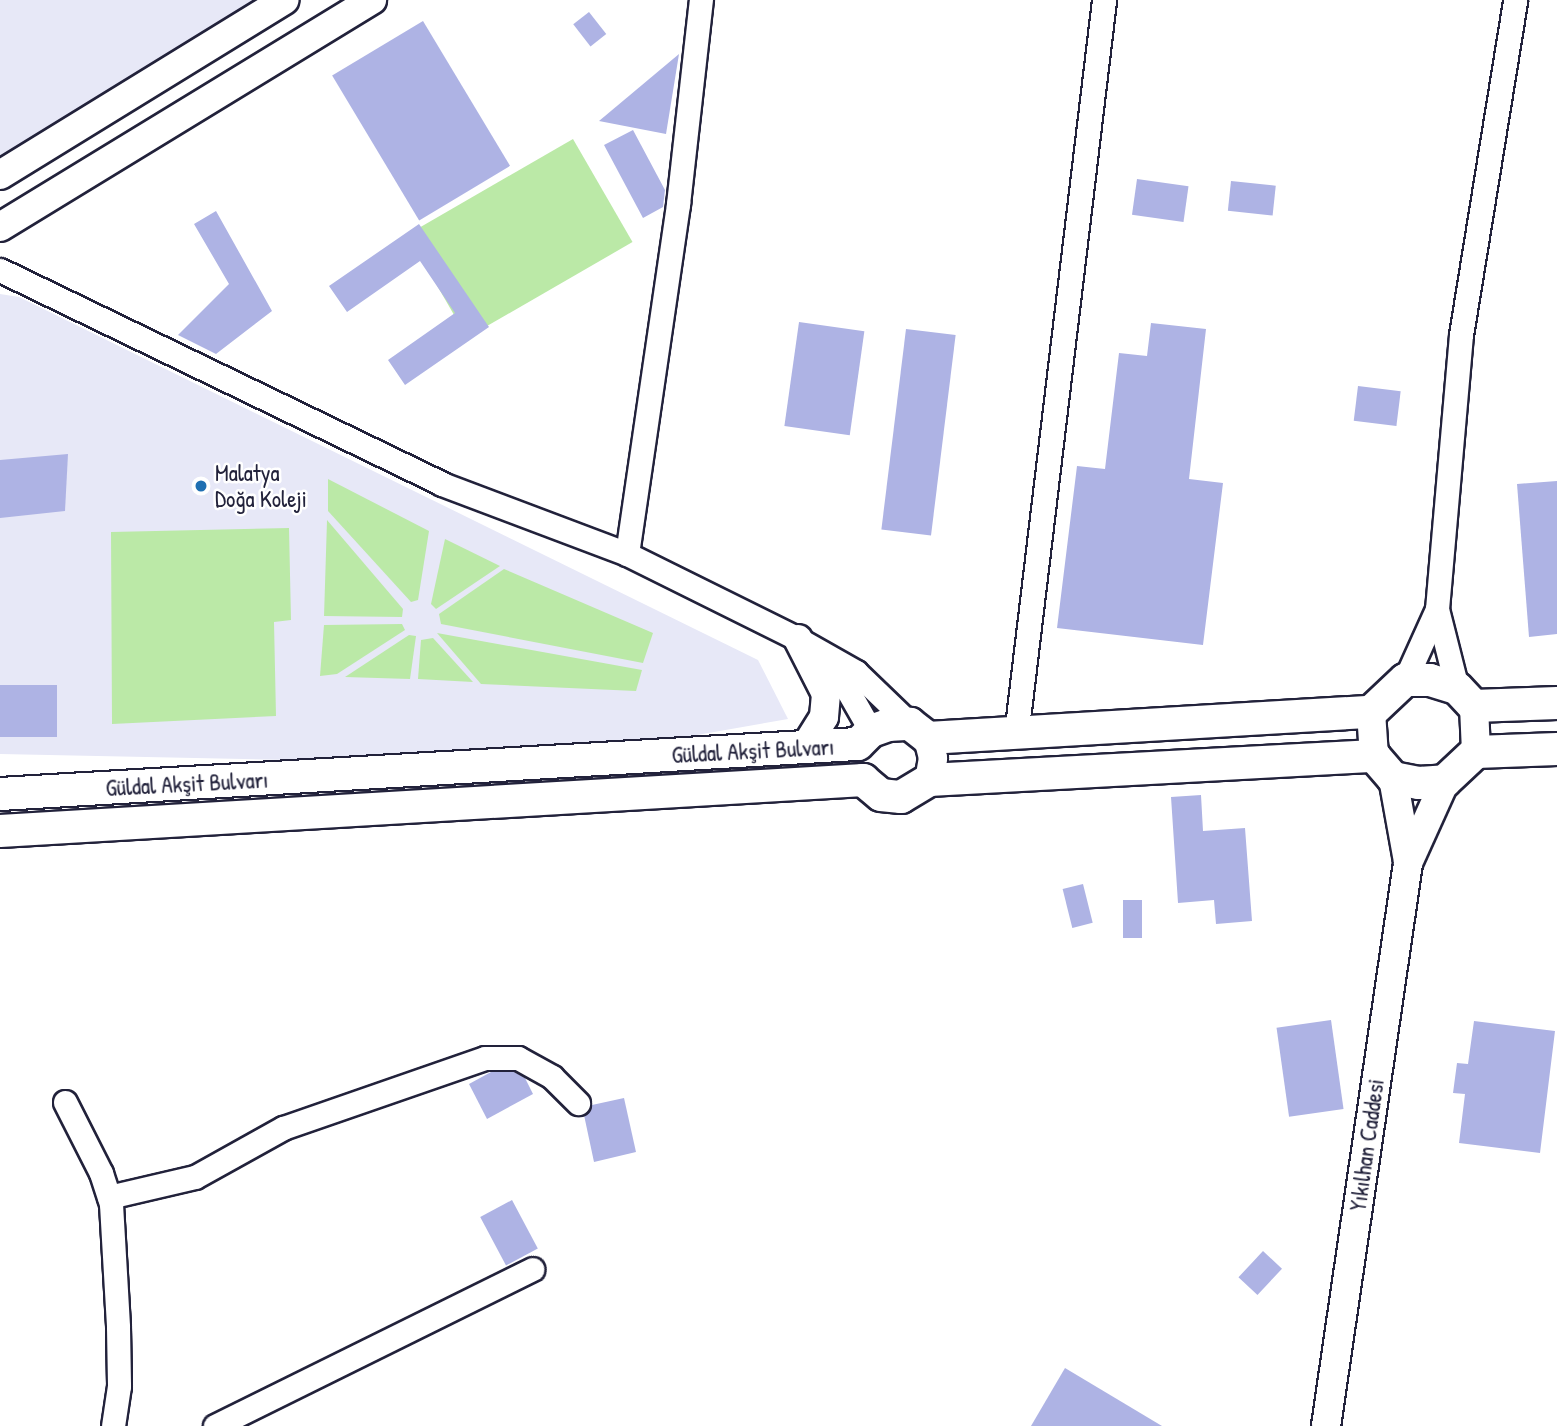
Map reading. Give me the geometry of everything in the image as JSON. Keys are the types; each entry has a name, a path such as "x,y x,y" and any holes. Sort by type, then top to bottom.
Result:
{"main road":[{"path":"1371,712 1386,693 1405,680 1430,680 1466,697 1557,703"},
{"name":"Güldal Akşit Bulvarı","path":"0,794 805,748 919,731 1016,736 1371,712"},
{"path":"863,780 881,794 901,797 929,780 1384,767 1419,783 1445,780 1476,752 1557,749"},
{"name":"Güldal Akşit Bulvarı","path":"0,831 863,780"}],"street":[{"path":"0,175 284,0"},
{"path":"0,227 372,0"},
{"path":"627,554 678,204 701,0"},
{"path":"1016,736 1104,0"},
{"path":"1405,680 1437,609 1461,335 1515,0"},
{"path":"0,270 442,484 627,554 798,639 856,672 919,731 933,758 929,780"},
{"path":"1437,609 1466,697 1476,752"},
{"path":"798,639 826,694 824,718 805,748"},
{"path":"826,655 850,688 865,738 863,780"},
{"path":"1371,712 1384,767"},
{"name":"Yıkılhan Caddesi","path":"1384,767 1408,863"},
{"name":"Yıkılhan Caddesi","path":"1326,1426 1408,863 1445,780"},
{"path":"109,1197 195,1177 283,1128 485,1058 507,1056 527,1062 578,1103"},
{"path":"65,1102 109,1197 118,1327 118,1386 113,1426"},
{"path":"215,1426 532,1269"}],"shaded area":[{"path":"0,0 265,0 0,156"},
{"name":"Malatya Doğa Koleji","path":"0,294 19,297 758,660 788,719 526,765 0,754"}],"green space":[{"path":"573,139 632,242 467,338 408,234"},
{"path":"328,479 429,531 418,600 411,602 328,511"},
{"path":"327,520 403,609 402,617 324,616"},
{"path":"289,528 291,620 274,622 276,716 112,724 111,532"},
{"path":"445,539 500,566 436,609 431,604"},
{"path":"504,569 653,633 643,663 441,624 439,614"},
{"path":"402,624 405,630 337,674 320,676 324,625"},
{"path":"437,633 642,670 636,691 481,684"},
{"path":"409,635 416,636 410,679 345,677"},
{"path":"433,638 473,682 418,679 421,640"}],"building":[{"path":"589,12 606,34 590,46 573,24"},
{"path":"423,21 510,166 419,220 332,76"},
{"path":"679,54 666,134 599,121"},
{"path":"633,130 665,190 663,207 643,218 604,145"},
{"path":"1137,179 1188,186 1183,222 1132,215"},
{"path":"1231,181 1276,186 1273,216 1228,211"},
{"path":"216,211 272,311 216,354 178,335 229,284 194,224"},
{"path":"419,224 489,327 405,385 388,360 455,313 420,261 347,312 329,286"},
{"path":"799,322 864,331 850,435 784,426"},
{"path":"1151,323 1206,329 1189,479 1223,483 1203,645 1057,628 1077,466 1105,469 1119,353 1147,356"},
{"path":"906,329 956,335 931,536 881,529"},
{"path":"1358,386 1401,391 1396,426 1354,421"},
{"path":"68,454 65,511 0,518 0,460"},
{"path":"1557,481 1557,634 1529,637 1517,484"},
{"path":"0,685 57,685 57,737 0,737"},
{"path":"1201,795 1203,831 1245,828 1252,921 1216,924 1214,900 1178,903 1171,797"},
{"path":"1083,884 1093,923 1072,928 1063,889"},
{"path":"1123,900 1142,900 1142,938 1123,938"},
{"path":"1331,1020 1344,1109 1289,1117 1277,1028"},
{"path":"1474,1021 1555,1031 1540,1153 1459,1143 1465,1094 1453,1093 1457,1063 1468,1064"},
{"path":"491,1072 514,1072 525,1078 533,1094 487,1119 469,1084"},
{"path":"624,1098 636,1152 594,1162 584,1115 592,1105"},
{"path":"512,1200 538,1249 506,1265 480,1217"},
{"path":"1263,1251 1282,1269 1257,1295 1238,1277"},
{"path":"1065,1368 1162,1426 1031,1426"}],"place":[{"name":"Malatya Doğa Koleji","path":"201,486"}]}
